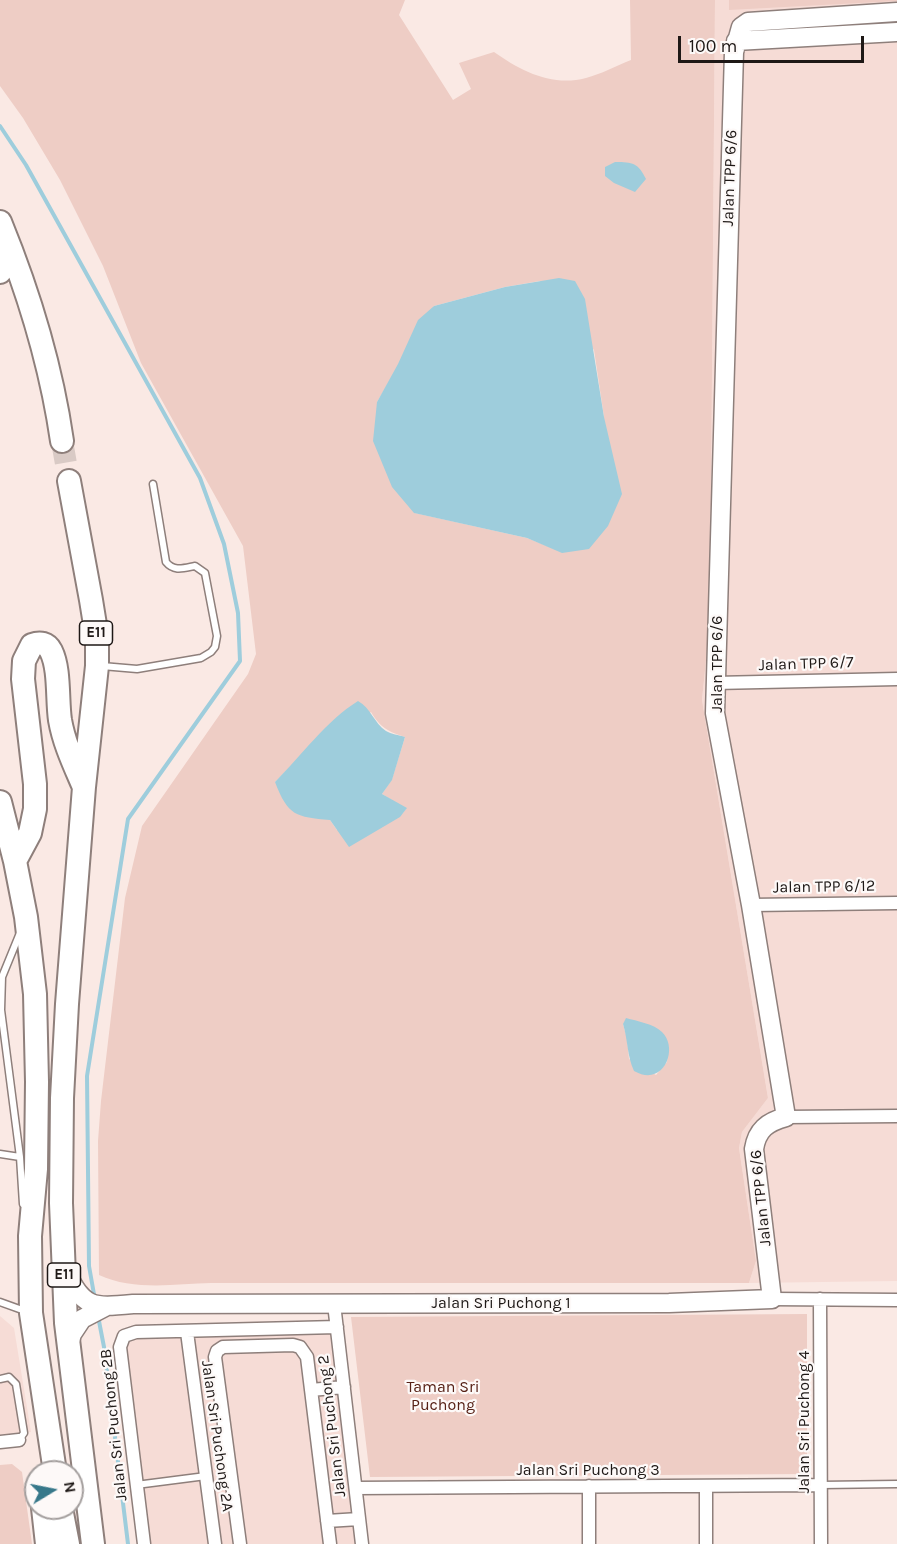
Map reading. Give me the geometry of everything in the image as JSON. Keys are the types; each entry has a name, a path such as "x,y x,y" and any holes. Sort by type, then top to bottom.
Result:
{"highway":[{"path":"0,272 4,231"},
{"path":"4,231 40,337 54,390 62,441"},
{"name":"E11","path":"69,481 97,637 97,666 84,786 69,971 62,1098 61,1203 69,1345 93,1544"},
{"path":"15,861 30,833 34,818 35,784 23,679 24,661 32,645 38,643 46,645 51,651 56,665 64,741 84,786"},
{"name":"E11","path":"0,801 26,917 35,994 36,1169 30,1236 31,1313 47,1411 50,1460"},
{"path":"44,1520 47,1544"},
{"path":"63,1520 68,1544"}],"street":[{"path":"897,12 748,22 741,27 736,41 897,32"},
{"name":"Jalan TPP 6/6","path":"736,41 715,713 752,905 786,1117 767,1124 760,1131 754,1149 772,1299"},
{"name":"Jalan TPP 6/7","path":"715,683 897,679"},
{"name":"Jalan TPP 6/12","path":"752,905 897,903"},
{"path":"786,1117 897,1116"},
{"path":"64,1268 74,1287 96,1308 76,1326 69,1345"},
{"name":"Jalan Sri Puchong 1","path":"96,1308 133,1304 669,1303 772,1299 897,1300"},
{"name":"Jalan Sri Puchong 4","path":"820,1299 821,1544"},
{"name":"Jalan Sri Puchong 2","path":"334,1304 362,1544"},
{"name":"Jalan Sri Puchong 2B","path":"144,1544 120,1347 124,1336 136,1332 336,1327"},
{"path":"214,1331 217,1351 216,1365 240,1544"},
{"name":"Jalan Sri Puchong 2A","path":"187,1332 215,1544"},
{"path":"217,1351 230,1346 293,1345 300,1347 306,1357 330,1544"},
{"path":"311,1390 344,1387"},
{"path":"0,1442 19,1440"},
{"name":"Jalan Sri Puchong 3","path":"356,1488 821,1485"},
{"path":"589,1544 590,1486"},
{"path":"706,1486 706,1544"},
{"path":"327,1521 359,1519"}],"lane":[{"path":"97,666 138,669 201,658 211,652 217,642 205,573 195,566 177,569 170,567 166,562 153,484"},
{"path":"26,917 2,977 1,1010 20,1156 23,1209 30,1236"},
{"path":"0,1154 20,1156"},
{"path":"0,1302 31,1313"},
{"path":"0,1379 9,1377 16,1384 24,1433 19,1440"},
{"path":"136,1485 206,1476"},
{"path":"821,1485 897,1484"}],"shaded area":[{"path":"715,0 897,0 897,1281 749,1283 756,1261 739,1148 742,1132 768,1098 702,700 710,621"},
{"path":"0,1316 14,1328 31,1432 0,1436"},
{"path":"332,1332 357,1544 149,1544 123,1346 130,1337"}],"green space":[{"path":"0,0 405,0 399,15 453,100 471,89 459,63 494,52 537,76 561,80 586,78 631,60 630,0 715,0 710,621 702,700 768,1098 742,1132 739,1148 756,1261 749,1283 140,1285 99,1275 98,1141 101,1101 125,898 142,826 248,674 256,654 243,546 141,363 103,266 60,180 23,118 0,86","holes":["540,281 594,350 604,417 562,552 527,538 415,513 377,402 434,306 505,287","371,712 385,728 405,737 392,779 382,794 406,809 392,821 384,824 337,830 330,820 275,782 289,768","642,1023 656,1029 664,1036 668,1046 667,1062 656,1075 629,1059 623,1024"]},
{"path":"729,0 897,0 897,1 729,10"},
{"name":"Taman Sri Puchong","path":"807,1314 807,1474 370,1477 351,1317"},
{"path":"12,1464 22,1472 24,1520 29,1520 32,1544 0,1544 0,1465"}],"water":[{"path":"615,162 634,164 643,174 646,179 635,192 614,183 605,176 605,167"},
{"path":"559,278 575,281 585,299 604,417 622,494 608,526 589,549 562,553 527,538 414,513 392,487 373,441 377,402 418,320 434,306 505,287"},
{"path":"358,701 386,731 405,737 392,780 382,794 407,808 400,817 349,847 330,820 301,816 289,808 275,782 335,718"},
{"path":"626,1018 655,1027 667,1039 669,1056 661,1070 645,1075 634,1071 623,1024"}],"waterway":[{"path":"0,126 26,165 200,478 224,544 238,613 240,661 128,819 87,1076 89,1266 95,1300"},
{"path":"98,1316 104,1347 128,1544"}],"tunnel":[{"path":"62,441 69,481"}]}
